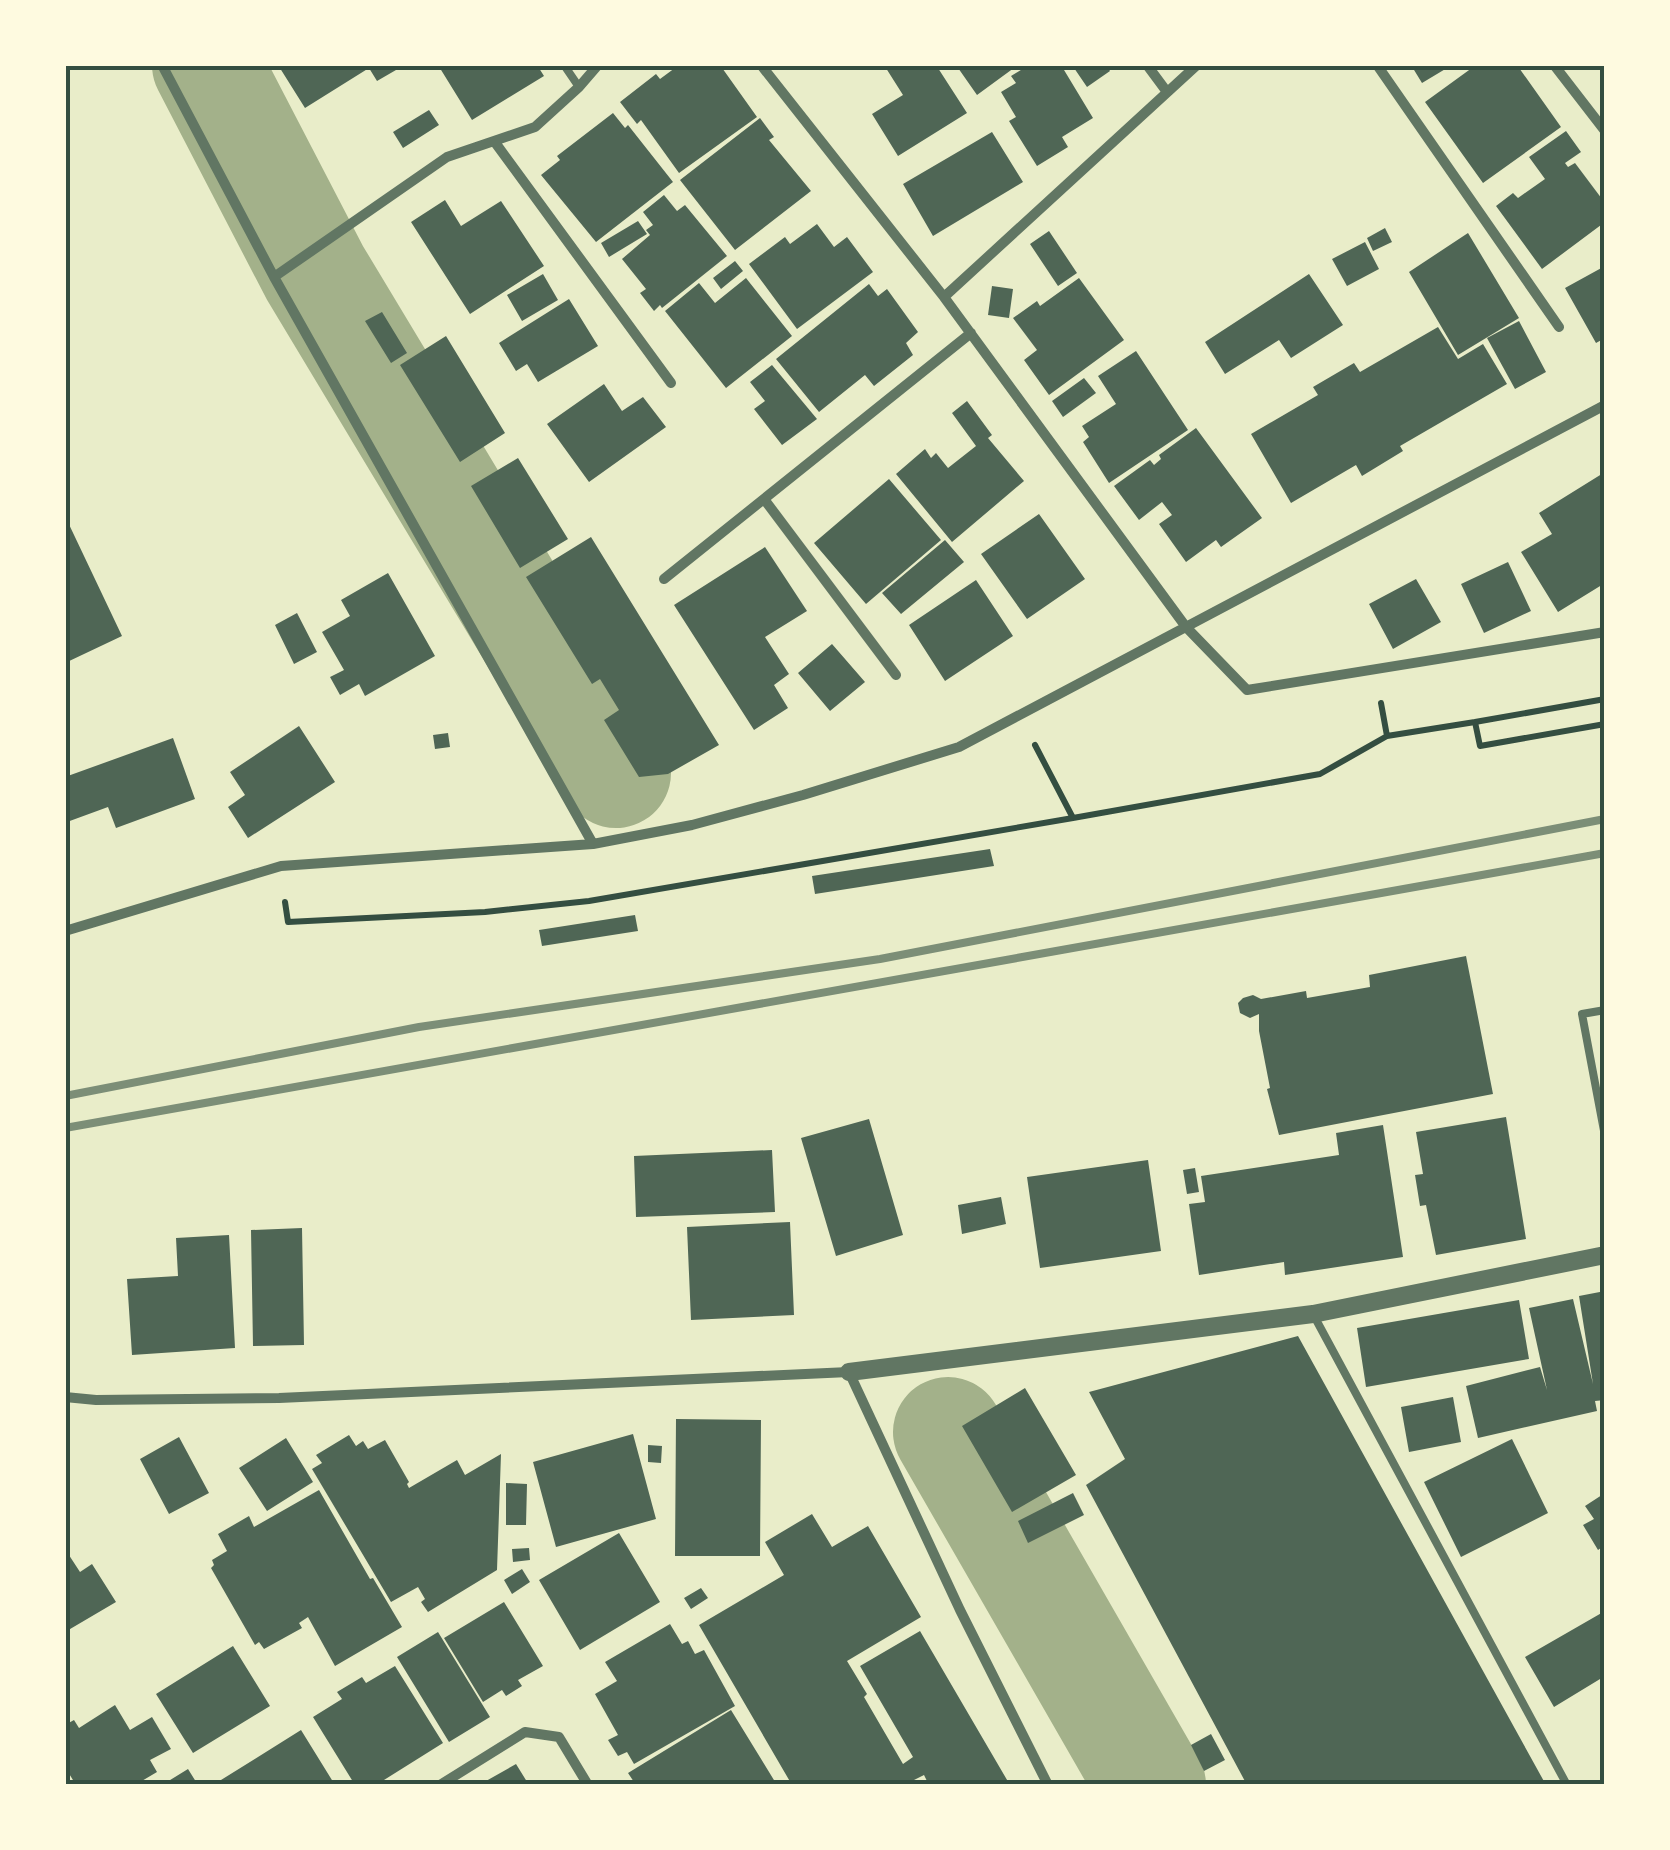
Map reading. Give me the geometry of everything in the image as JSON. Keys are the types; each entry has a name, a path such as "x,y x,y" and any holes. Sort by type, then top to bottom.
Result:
{"street":[{"path":"162,65 274,277 593,844"},
{"path":"274,277 446,157 535,127 598,65"},
{"path":"761,65 944,297 1186,627 1247,690 1605,632"},
{"path":"1148,65 1168,92"},
{"path":"944,297 1197,65"},
{"path":"1377,65 1560,327"},
{"path":"1554,65 1605,131"},
{"path":"494,141 671,383"},
{"path":"664,579 971,333"},
{"path":"65,930 281,866 593,844 692,824 958,747 1605,405"},
{"path":"764,499 896,675"},
{"path":"65,1397 279,1398 849,1372 1313,1314 1605,1255"},
{"path":"849,1372 960,1610 1048,1785"},
{"path":"440,1785 525,1732 560,1737 588,1785"}],"lane":[{"path":"564,65 579,87"},
{"path":"1605,1010 1582,1014 1605,1136"},
{"path":"1313,1314 1568,1785"}],"path":[{"path":"281,866 288,922 486,912 589,901 1320,774 1387,736 1605,699"},
{"path":"1018,715 1072,818"},
{"path":"1475,722 1480,746 1605,724"}],"building":[{"path":"278,65 393,65 396,70 377,81 369,68 305,108"},
{"path":"438,65 537,65 544,76 472,120"},
{"path":"679,65 720,65 757,117 679,173 641,120 637,124 620,102 656,74 660,79"},
{"path":"884,65 936,65 967,113 898,156 872,114 903,95"},
{"path":"956,65 1018,65 977,95"},
{"path":"1029,65 1061,65 1093,118 1062,137 1068,147 1037,166 1009,121 1016,117 1001,92 1016,83 1011,76"},
{"path":"1072,65 1106,65 1110,71 1087,87"},
{"path":"1411,65 1452,65 1422,83"},
{"path":"1476,65 1517,65 1561,127 1483,183 1425,102"},
{"path":"429,110 439,125 403,148 393,132"},
{"path":"613,113 625,128 628,125 673,182 596,242 541,175 560,160 557,156"},
{"path":"760,118 774,137 769,140 811,191 735,250 680,180"},
{"path":"1566,131 1581,152 1565,163 1568,167 1575,163 1605,203 1605,222 1542,269 1496,206 1513,193 1518,198 1545,179 1529,157"},
{"path":"992,132 1023,182 933,236 903,184"},
{"path":"664,195 677,211 685,205 727,256 654,311 640,293 646,289 622,259 650,235 646,230 653,225 643,212"},
{"path":"445,200 461,226 501,201 544,266 470,314 411,222"},
{"path":"638,221 647,234 609,257 601,243"},
{"path":"817,224 834,247 847,237 873,272 797,329 749,264 785,237 790,244"},
{"path":"1385,228 1392,242 1373,251 1367,238"},
{"path":"1049,231 1077,273 1058,286 1030,244"},
{"path":"1468,233 1519,318 1458,355 1409,272"},
{"path":"1365,242 1379,269 1347,286 1332,259"},
{"path":"735,261 743,271 721,289 713,278"},
{"path":"1605,266 1605,338 1596,343 1565,288"},
{"path":"543,274 558,300 522,321 507,295"},
{"path":"1309,274 1343,325 1291,358 1279,340 1225,374 1205,342"},
{"path":"746,278 792,336 726,388 665,311 699,283 715,303"},
{"path":"1079,278 1124,340 1049,395 1024,360 1037,350 1013,318 1037,301 1040,306"},
{"path":"869,284 878,296 887,289 918,332 906,343 913,355 874,386 865,375 819,412 776,359"},
{"path":"992,286 1013,289 1009,318 988,315"},
{"path":"569,299 598,346 538,382 527,364 516,371 499,343"},
{"path":"382,312 407,353 391,363 365,321"},
{"path":"1519,321 1546,372 1515,389 1487,338"},
{"path":"1438,327 1458,359 1483,344 1507,384 1400,446 1403,451 1362,476 1356,465 1291,503 1251,434 1318,395 1313,387 1354,363 1360,372"},
{"path":"446,336 505,433 460,462 400,365"},
{"path":"1136,351 1188,430 1109,483 1083,442 1089,437 1082,426 1116,404 1098,376"},
{"path":"772,365 817,419 782,445 754,409 765,401 750,382"},
{"path":"1084,378 1096,393 1063,417 1052,401"},
{"path":"604,384 622,411 643,397 666,427 589,482 547,424"},
{"path":"967,401 992,435 988,438 1024,481 952,542 896,474 925,449 931,458 936,453 948,468 976,446 952,413"},
{"path":"1196,428 1262,518 1221,547 1216,540 1186,562 1159,524 1172,515 1162,502 1139,520 1114,486 1150,460 1154,465 1161,459 1159,455"},
{"path":"518,458 568,539 520,568 471,486"},
{"path":"1605,472 1605,583 1558,612 1521,552 1552,534 1539,513"},
{"path":"889,479 941,540 866,604 814,543"},
{"path":"1039,514 1085,579 1027,619 981,554"},
{"path":"65,516 122,636 65,663"},
{"path":"591,537 719,745 668,774 639,777 604,720 619,710 600,679 592,684 526,577"},
{"path":"945,540 964,562 901,614 882,593"},
{"path":"765,547 807,611 765,637 789,674 774,685 788,708 754,730 674,605"},
{"path":"1508,562 1531,611 1484,633 1461,584"},
{"path":"388,573 435,656 365,696 359,684 340,695 330,677 344,670 322,632 350,616 341,600"},
{"path":"1416,579 1441,622 1393,649 1369,604"},
{"path":"976,580 1013,636 945,681 909,625"},
{"path":"297,613 317,652 294,664 275,625"},
{"path":"832,644 865,682 830,711 798,673"},
{"path":"299,726 335,782 248,838 228,807 245,795 230,772"},
{"path":"448,733 450,747 435,749 433,735"},
{"path":"173,738 195,799 116,828 108,807 67,822 65,777"},
{"path":"990,849 994,866 815,894 812,876"},
{"path":"635,915 638,931 542,946 539,930"},
{"path":"1466,956 1493,1094 1279,1135 1267,1089 1270,1088 1259,1014 1250,1018 1240,1013 1238,1003 1243,998 1306,991 1307,998 1370,987 1369,975"},
{"path":"1506,1117 1526,1239 1436,1255 1426,1205 1420,1206 1415,1175 1423,1174 1416,1132"},
{"path":"869,1119 903,1235 836,1256 801,1138"},
{"path":"1383,1125 1403,1257 1285,1275 1284,1262 1199,1275 1189,1204 1205,1202 1201,1176 1339,1155 1336,1133"},
{"path":"772,1150 775,1212 636,1217 634,1156"},
{"path":"1148,1160 1161,1251 1040,1268 1027,1177"},
{"path":"1195,1168 1199,1192 1187,1194 1183,1170"},
{"path":"1001,1197 1006,1224 962,1234 958,1205"},
{"path":"790,1222 794,1315 691,1320 687,1227"},
{"path":"302,1228 304,1345 253,1346 251,1230"},
{"path":"229,1235 235,1348 132,1355 127,1279 178,1276 176,1238"},
{"path":"1605,1291 1605,1400 1595,1401 1597,1411 1478,1438 1466,1386 1540,1367 1547,1390 1529,1308 1573,1299 1593,1384 1579,1296"},
{"path":"1519,1300 1529,1359 1366,1387 1357,1328"},
{"path":"1298,1336 1546,1785 1247,1785 1086,1485 1125,1459 1089,1392"},
{"path":"1025,1388 1076,1475 1012,1512 962,1426"},
{"path":"1453,1397 1461,1442 1409,1452 1401,1407"},
{"path":"676,1419 761,1420 760,1556 675,1556"},
{"path":"633,1434 656,1519 556,1547 533,1462"},
{"path":"349,1435 356,1446 363,1441 368,1449 385,1440 409,1488 457,1460 465,1475 501,1454 497,1570 428,1612 418,1587 391,1602 312,1469 322,1463 316,1455"},
{"path":"179,1437 209,1493 169,1514 140,1459"},
{"path":"286,1438 313,1482 267,1511 239,1468"},
{"path":"1512,1439 1548,1513 1461,1557 1424,1482"},
{"path":"648,1445 662,1446 661,1463 648,1462"},
{"path":"506,1483 527,1484 526,1525 506,1525"},
{"path":"319,1490 402,1627 335,1666 308,1617 299,1623 302,1628 264,1649 259,1642 255,1645 211,1568 212,1560 227,1551 218,1534 249,1516 254,1527"},
{"path":"1073,1493 1084,1515 1028,1543 1018,1521"},
{"path":"1605,1493 1605,1545 1598,1550 1583,1525 1594,1519 1585,1506"},
{"path":"812,1514 832,1547 868,1526 921,1617 847,1661 903,1764 913,1757 860,1666 920,1631 1010,1785 929,1785 924,1775 912,1781 915,1785 792,1785 699,1625 784,1575 765,1542"},
{"path":"619,1533 660,1602 580,1650 539,1580"},
{"path":"529,1548 530,1560 513,1562 512,1549"},
{"path":"65,1549 80,1572 92,1564 116,1602 65,1632"},
{"path":"522,1569 530,1582 512,1594 504,1580"},
{"path":"701,1588 708,1598 691,1609 684,1598"},
{"path":"504,1602 543,1666 518,1680 522,1686 506,1696 502,1690 483,1702 444,1638"},
{"path":"1605,1611 1605,1676 1554,1707 1525,1657"},
{"path":"670,1624 682,1644 688,1641 695,1654 704,1650 735,1706 634,1764 627,1752 618,1756 608,1740 618,1735 595,1694 617,1681 605,1662"},
{"path":"438,1632 490,1717 449,1742 397,1657"},
{"path":"233,1646 270,1706 193,1753 156,1694"},
{"path":"395,1666 443,1743 376,1785 355,1785 313,1717 342,1699 337,1692 362,1677 366,1683"},
{"path":"115,1705 130,1730 152,1717 171,1749 150,1760 157,1772 135,1785 76,1785 65,1767 65,1725 74,1720 79,1728"},
{"path":"731,1710 777,1785 636,1785 628,1773"},
{"path":"301,1730 335,1785 213,1785"},
{"path":"1211,1734 1225,1760 1204,1771 1191,1745"},
{"path":"516,1764 529,1785 479,1785"},
{"path":"188,1769 198,1785 162,1785"}],"waterway":[{"path":"207,65 315,273 616,773"},
{"path":"948,1432 1151,1785"}],"railway":[{"path":"65,1096 419,1027 880,959 1605,819"},
{"path":"65,1128 1605,853"}]}
